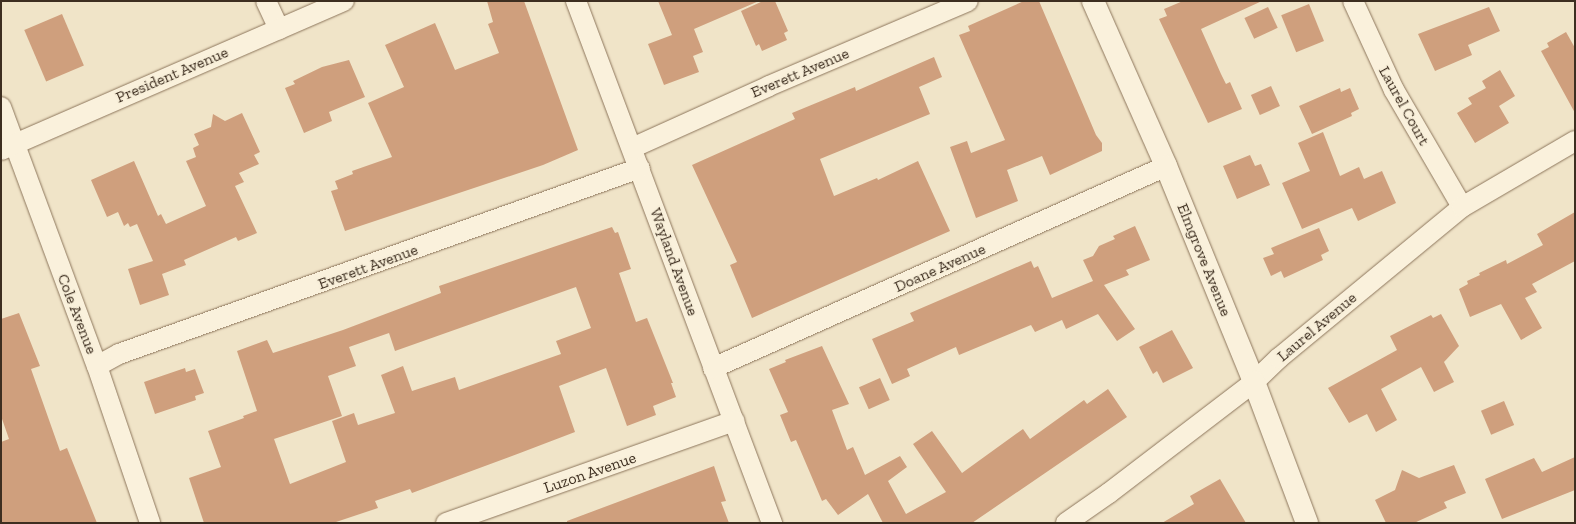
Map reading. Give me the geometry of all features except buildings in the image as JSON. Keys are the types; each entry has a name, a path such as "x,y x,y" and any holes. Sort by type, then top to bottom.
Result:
{"street":[{"path":"266,1 279,29"},
{"name":"President Avenue","path":"9,146 344,1"},
{"name":"Wayland Avenue","path":"576,1 640,168 713,368 772,523"},
{"name":"Everett Avenue","path":"632,148 769,86 968,1"},
{"name":"Elmgrove Avenue","path":"1093,1 1166,166 1254,382 1307,523"},
{"name":"Laurel Court","path":"1353,1 1394,90 1462,207"},
{"name":"Cole Avenue","path":"1,106 9,146 97,366 150,523"},
{"name":"Laurel Avenue","path":"1066,523 1109,493 1254,382 1279,358 1462,207 1575,141"},
{"name":"Doane Avenue","path":"713,368 1166,166"},
{"name":"Everett Avenue","path":"97,366 119,354 640,168"},
{"name":"Luzon Avenue","path":"446,523 734,422"}]}
